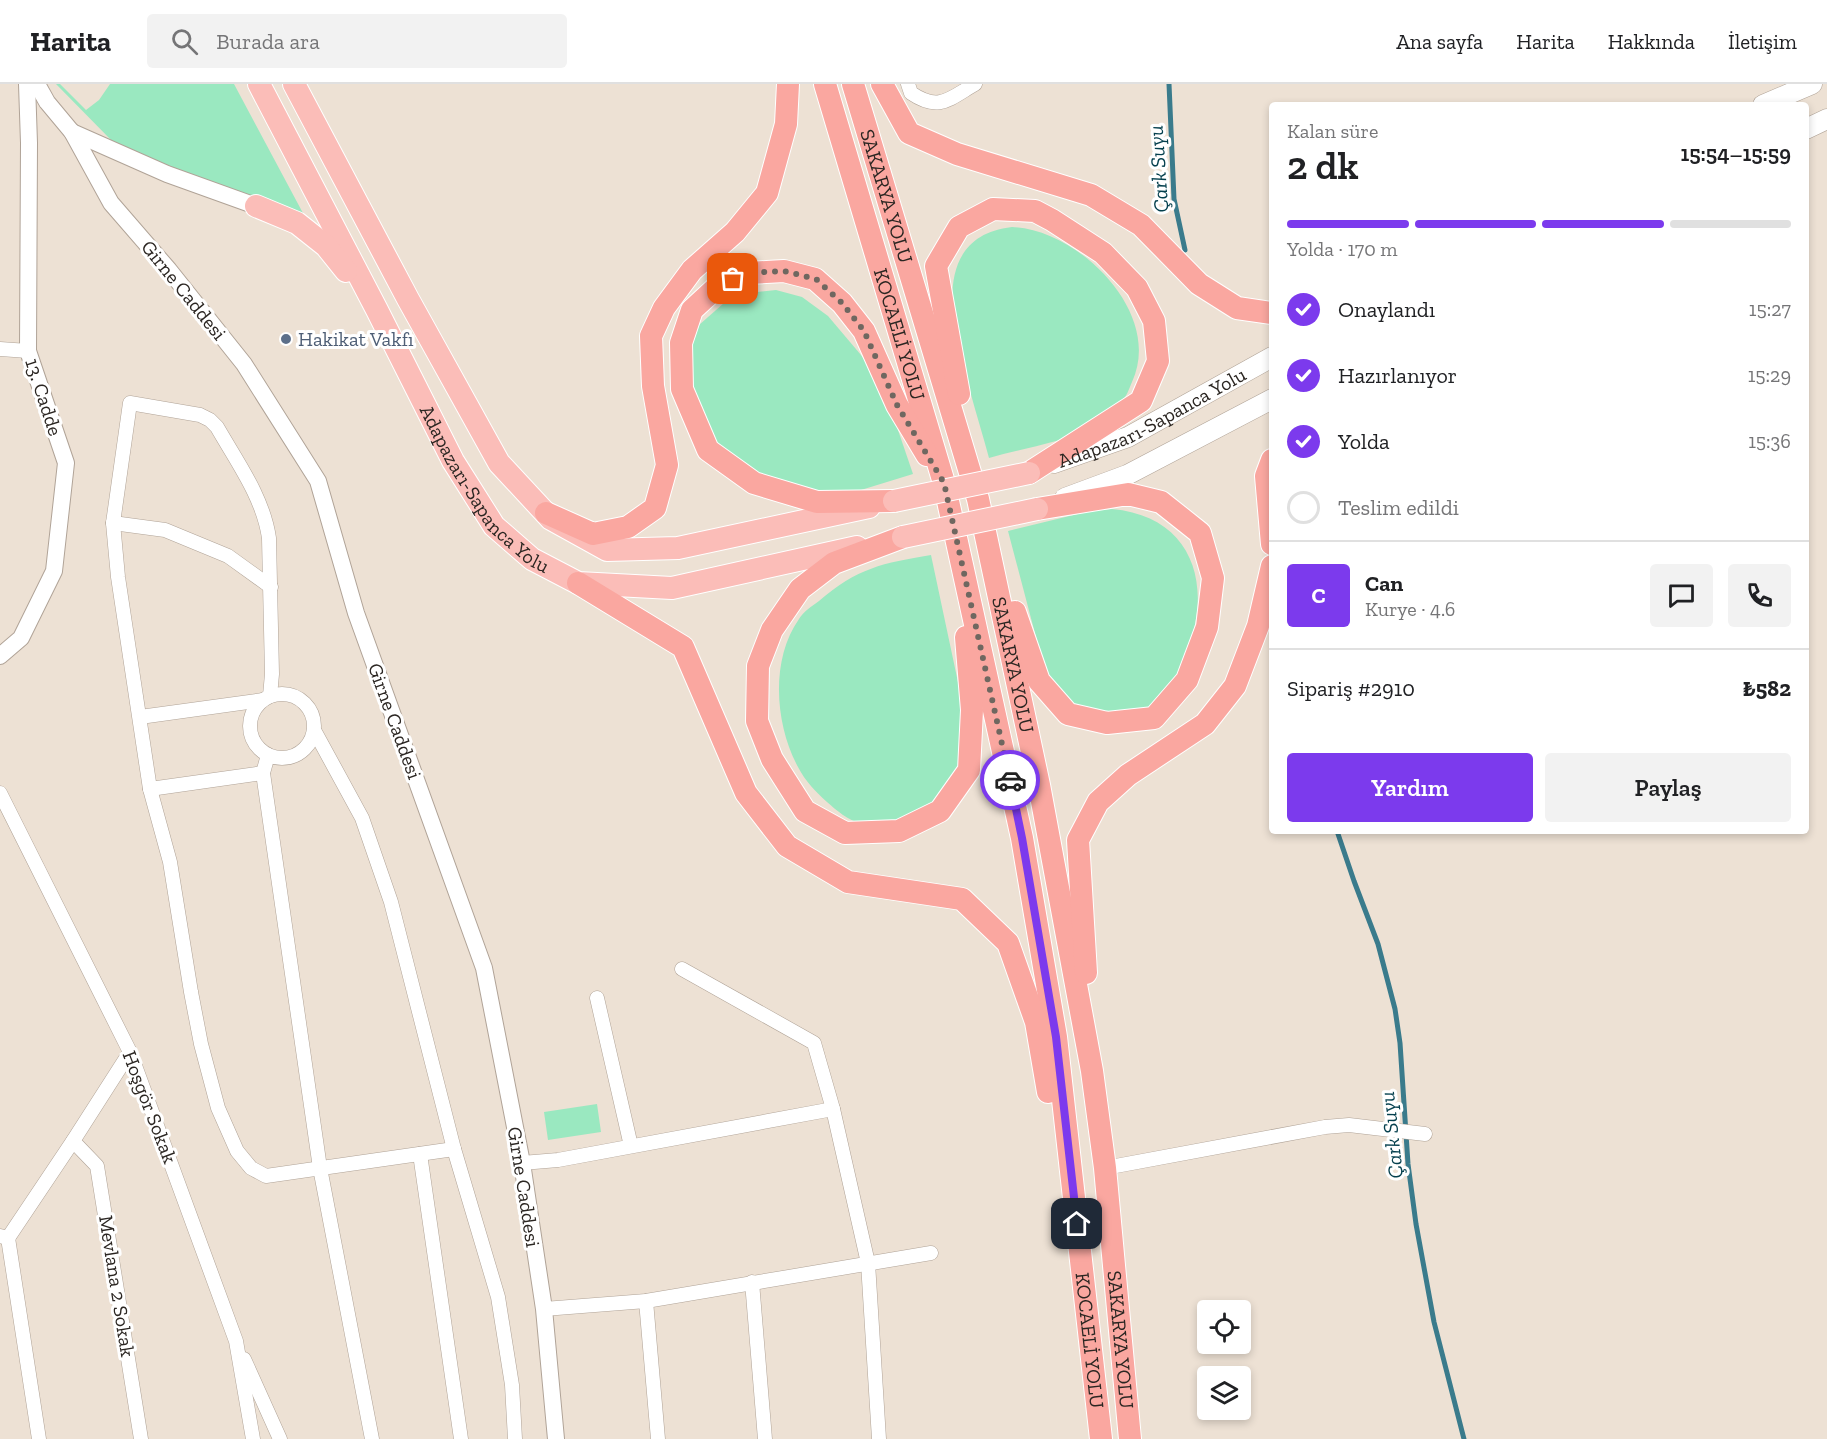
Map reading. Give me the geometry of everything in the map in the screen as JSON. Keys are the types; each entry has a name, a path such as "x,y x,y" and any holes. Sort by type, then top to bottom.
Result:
{"highway":[{"path":"546,513 593,534 628,527 655,508 666,465 653,386 651,336 664,308 692,270 735,232 767,193 786,124 788,84"},
{"name":"KOCAELİ YOLU","path":"825,84 944,483 1022,838 1054,1025 1101,1439"},
{"name":"SAKARYA YOLU","path":"853,84 979,504 1039,785 1092,1071 1105,1168 1130,1439"},
{"path":"882,84 909,133 957,154 1091,195 1141,225 1199,284 1237,308 1269,313"},
{"path":"1029,473 1141,400 1158,361 1154,321 1137,288 1103,254 1052,220 1035,212 993,209 959,227 936,266 979,504 1039,681 1068,714 1107,723 1154,718 1187,680 1207,627 1213,578 1200,533 1161,502 1128,494 1037,508"},
{"path":"894,501 817,502 754,483 708,450 682,389 681,343 692,310 718,286 748,273 784,271 816,279 842,303 864,331 897,405 944,483"},
{"path":"1269,468 1266,476 1269,510"},
{"path":"903,537 834,563 801,589 772,630 758,666 757,721 772,759 805,811 845,833 899,831 940,811 969,771 972,710 958,549"},
{"path":"1092,1071 1078,840 1098,802 1128,775 1205,724 1235,686 1258,626 1269,579"},
{"path":"579,583 683,647 746,793 787,846 848,882 962,899 1008,943 1036,1022 1087,1318"}],"main road":[{"name":"Adapazarı-Sapanca Yolu","path":"259,84 453,461 494,526 532,558 579,583 672,588 1037,508 1127,475 1269,401"},
{"name":"Adapazarı-Sapanca Yolu","path":"294,84 408,299 499,463 551,519 607,550 678,548 1029,473 1128,437 1269,359"},
{"path":"1769,102 1812,84"},
{"path":"1809,128 1827,119"},
{"path":"256,206 297,223 326,246 377,310"}],"street":[{"name":"13. Cadde","path":"0,656 21,638 54,571 66,463 28,351 27,84"},
{"name":"Girne Caddesi","path":"37,84 47,102 72,132 111,202 244,364 318,481 356,612 484,968 522,1163 544,1308 556,1439"},
{"path":"908,84 911,93 923,102 942,103 975,84"},
{"path":"72,132 167,174 256,206"},
{"path":"0,349 28,351"},
{"path":"140,717 266,698 287,694 303,702 310,710 314,719 314,730 306,748 288,758 268,755 260,749 251,733 253,714 266,698 272,674 269,538 267,521 260,504 217,427 200,415 130,403 113,523 118,577 150,789 170,862 201,1044 218,1108 237,1151 251,1168 266,1176 454,1149"},
{"path":"113,523 165,531 228,556 271,587"},
{"path":"314,730 362,818 391,902 454,1149 498,1297 512,1385 515,1439"},
{"path":"268,755 263,773 320,1168 372,1439"},
{"path":"150,789 263,773"},
{"name":"Hoşgör Sokak","path":"0,793 130,1052 236,1341 252,1439"},
{"path":"682,969 814,1043 833,1109 868,1263 879,1439"},
{"path":"597,998 631,1146"},
{"path":"39,1439 4,1237 73,1142 130,1052"},
{"path":"522,1163 558,1160 833,1109"},
{"path":"1105,1168 1300,1131 1349,1125 1425,1134"},
{"name":"Mevlana 2 Sokak","path":"73,1142 98,1166 141,1439"},
{"path":"420,1155 461,1439"},
{"path":"544,1308 646,1301 931,1253"},
{"path":"752,1282 765,1439"},
{"path":"646,1301 658,1439"},
{"path":"236,1341 280,1439"}],"green space":[{"path":"56,84 60,84 86,110 99,100 110,84 234,84 312,230 112,141"},
{"path":"1012,227 1037,231 1063,242 1109,279 1125,303 1136,329 1139,356 1125,397 1087,431 1073,437 989,458 958,344 953,318 952,292 956,269 966,249 985,235"},
{"path":"776,290 802,297 828,316 861,355 883,386 913,474 848,494 793,492 721,454 692,397 690,348 699,325 724,303 739,294"},
{"path":"1112,509 1139,514 1161,525 1178,539 1189,557 1196,578 1198,601 1195,626 1181,668 1165,693 1138,716 1074,709 1049,680 1008,531 1090,511"},
{"path":"931,555 966,720 966,765 934,819 862,824 839,812 807,782 790,750 784,732 779,693 783,654 790,635 803,614 846,581 884,564"},
{"path":"597,1104 601,1132 548,1140 544,1112"}],"waterway":[{"name":"Çark Suyu","path":"1169,84 1174,199 1185,250"},
{"name":"Çark Suyu","path":"1338,834 1378,944 1395,1009 1400,1043 1408,1164 1416,1224 1434,1322 1464,1439"}],"way so far":[{"path":"733,279 748,273 784,271 816,279 842,303 864,331 897,405 944,483 1010,780"}],"place":[{"name":"Hakikat Vakfı","path":"286,339"}],"route":[{"path":"1010,780 1056,1037 1077,1224"}]}
